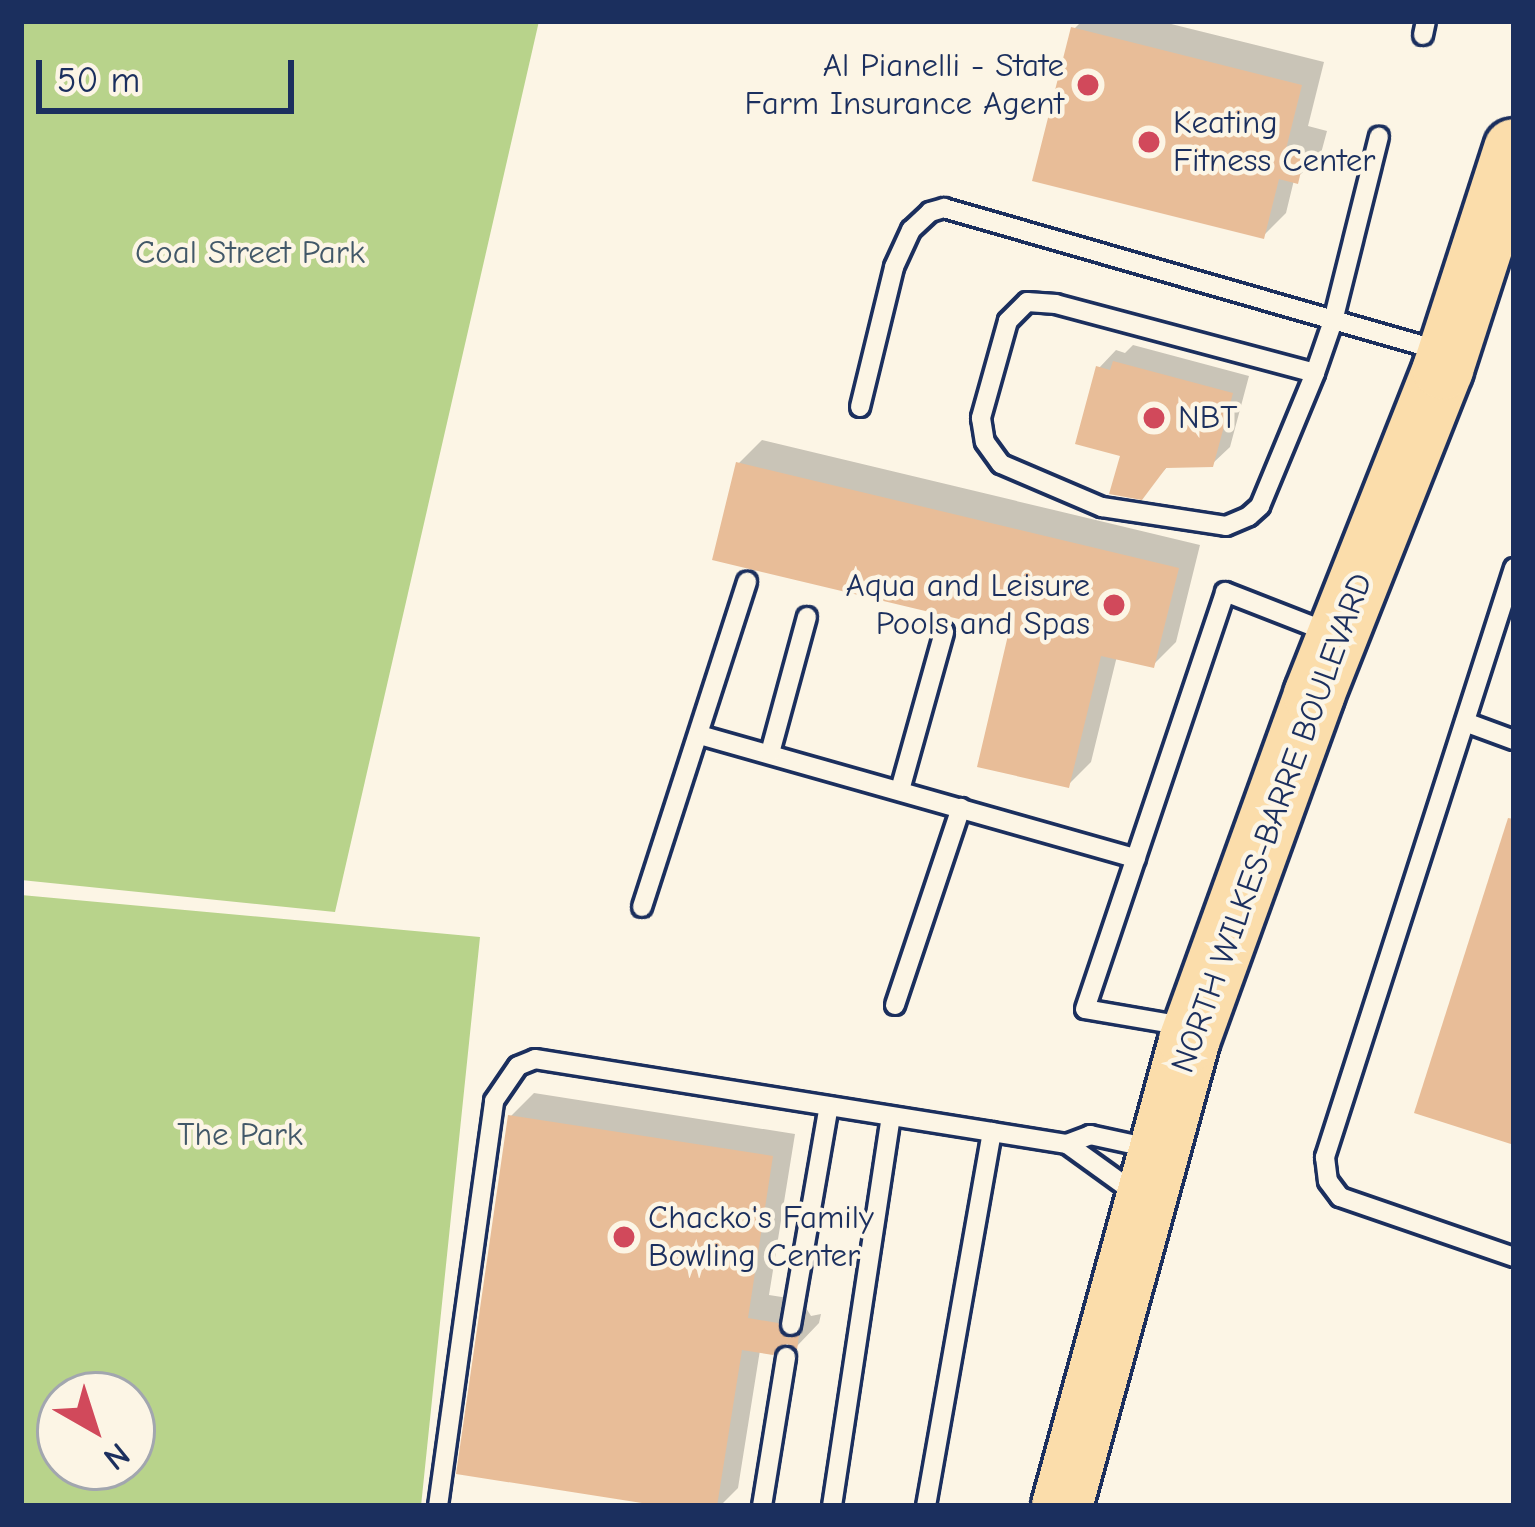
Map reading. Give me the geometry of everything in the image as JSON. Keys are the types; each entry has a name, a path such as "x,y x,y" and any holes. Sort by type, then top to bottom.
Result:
{"main road":[{"name":"NORTH WILKES-BARRE BOULEVARD","path":"1062,1506 1194,1028 1337,636 1449,353 1512,162"}],"lane":[{"path":"1315,373 1056,304 1027,302 1008,321 981,418 985,442 1001,464 1102,507 1226,526 1259,506 1315,373 1333,321 1379,137"},
{"path":"860,407 894,267 911,230 930,212 944,208 1449,353"},
{"path":"1514,568 1325,1157 1328,1181 1340,1197 1514,1257"},
{"path":"643,907 747,582"},
{"path":"1194,1028 1085,1009 1225,592 1337,636"},
{"path":"770,753 807,617"},
{"path":"900,790 944,632"},
{"path":"1465,722 1514,740"},
{"path":"700,736 1136,858"},
{"path":"895,1005 961,808"},
{"path":"438,1506 494,1101 518,1066 535,1059 1066,1144 1152,1175"},
{"path":"791,1325 829,1106"},
{"path":"832,1506 891,1116"},
{"path":"926,1506 992,1132"},
{"path":"1066,1144 1090,1135 1152,1175"},
{"path":"761,1506 786,1357"}],"green space":[{"name":"Coal Street Park","path":"21,21 539,21 335,912 21,880"},
{"name":"The Park","path":"21,895 480,937 421,1506 21,1506"}],"building":[{"path":"1071,27 1302,85 1286,149 1305,154 1298,184 1279,179 1264,239 1032,181"},
{"name":"NBT","path":"1113,361 1233,393 1213,467 1166,468 1142,500 1109,494 1120,456 1075,444 1096,366 1110,370"},
{"path":"736,462 1179,568 1154,668 1101,656 1069,788 977,767 1009,631 712,560"},
{"path":"1508,818 1514,819 1514,1145 1414,1113"},
{"name":"Chacko's Family Bowling Center","path":"508,1115 773,1156 748,1318 778,1323 788,1338 799,1335 797,1350 787,1344 773,1355 742,1350 717,1506 661,1506 456,1474"}],"place":[{"name":"Al Pianelli - State Farm Insurance Agent","path":"1088,85"},
{"name":"Keating Fitness Center","path":"1149,142"},
{"name":"NBT","path":"1154,418"},
{"name":"Aqua and Leisure Pools and Spas","path":"1114,605"},
{"name":"Chacko's Family Bowling Center","path":"624,1237"}]}
